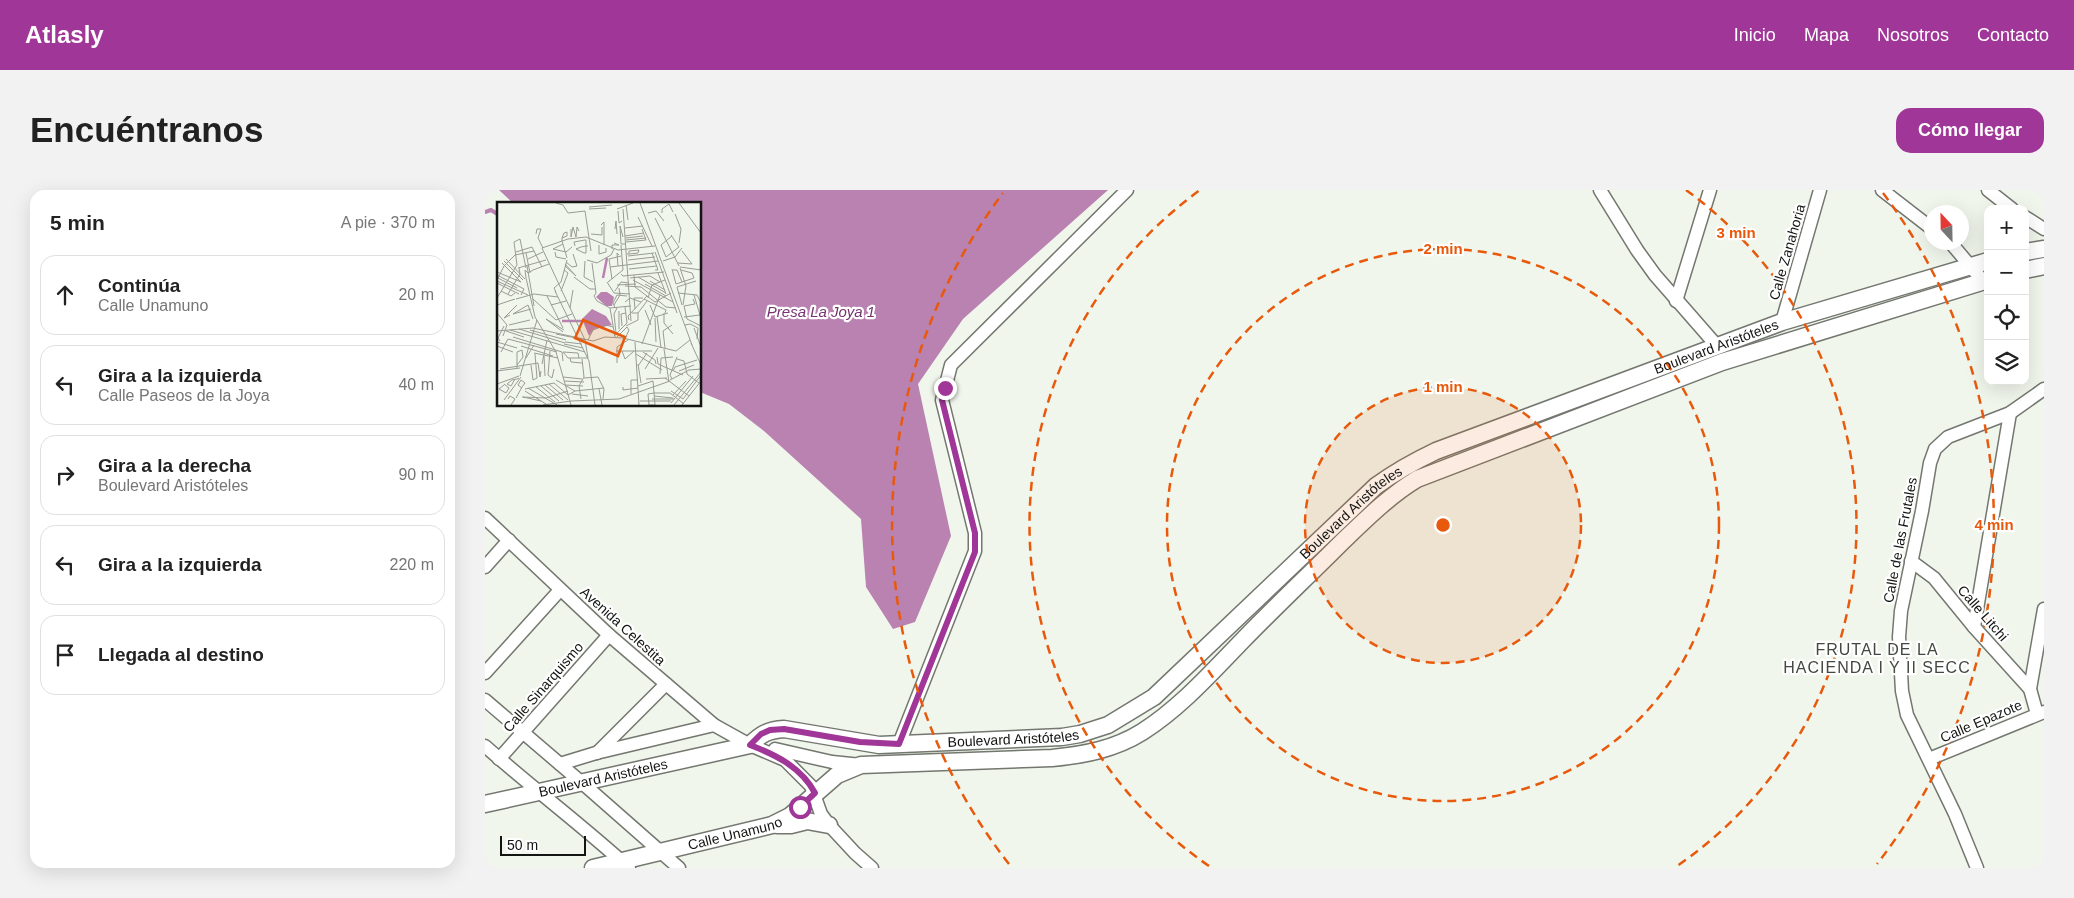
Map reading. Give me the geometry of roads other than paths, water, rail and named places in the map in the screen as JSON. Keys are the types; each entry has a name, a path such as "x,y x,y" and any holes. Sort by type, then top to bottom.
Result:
{"street":[{"path":"899,744 975,552 975,533 942,400 951,366 1127,190"},
{"path":"1600,190 1637,250 1676,301 1717,346"},
{"path":"1676,301 1710,190"},
{"name":"Calle Zanahoria","path":"1782,322 1820,190"},
{"path":"1882,190 1924,223"},
{"path":"1988,190 2007,205"},
{"path":"2029,220 2044,229"},
{"path":"2029,251 2044,248"},
{"path":"1957,250 1984,279"},
{"name":"Boulevard Aristóteles","path":"750,745 761,734 770,730 784,729 860,742 899,744 1062,737 1095,730 1133,711 1154,697 1376,486 1406,466 1436,451 1782,322 1984,261"},
{"path":"2029,269 2044,266"},
{"name":"Boulevard Aristóteles","path":"485,804 750,745 768,747 832,762 861,765 1052,758 1098,752 1151,726 1201,682 1388,499 1417,479 1722,362 1984,280"},
{"name":"Calle de las Frutales","path":"1977,868 1929,759 1907,715 1902,691 1899,637 1901,611 1930,463 1935,448 1948,437 2010,413 2044,389"},
{"path":"1974,627 2010,413"},
{"name":"Avenida Celestita","path":"485,518 609,635 666,684 714,725 750,745"},
{"path":"485,567 509,540"},
{"name":"Calle Litchi","path":"1911,561 1934,578 1974,627 2030,689"},
{"path":"485,672 560,590"},
{"path":"1262,593 1261,608 1268,609 1277,606"},
{"path":"2041,713 2030,689 2044,609"},
{"path":"1229,626 1239,622 1246,623 1248,630 1242,641"},
{"name":"Calle Sinarquismo","path":"499,759 609,635"},
{"path":"597,753 666,684"},
{"path":"485,700 582,782 679,868"},
{"name":"Calle Epazote","path":"1929,759 2041,713"},
{"path":"560,764 597,753 714,725"},
{"path":"750,745 785,760 811,786 821,814 829,825 872,868"},
{"path":"485,746 569,815 625,865"},
{"name":"Calle Unamuno","path":"593,868 625,865 660,853 772,825 790,816 837,775 861,765"},
{"path":"772,825 791,825 807,821 829,825"}],"water":[{"name":"Presa La Joya 1","path":"499,190 1108,190 963,319 918,384 951,536 915,622 893,629 866,587 861,519 764,431 729,404 701,392 701,202 512,202"}],"waterway":[{"path":"485,212 491,210 497,214"}],"district":[{"name":"FRUTAL DE LA HACIENDA I Y II SECC","path":"1877,658"}]}
